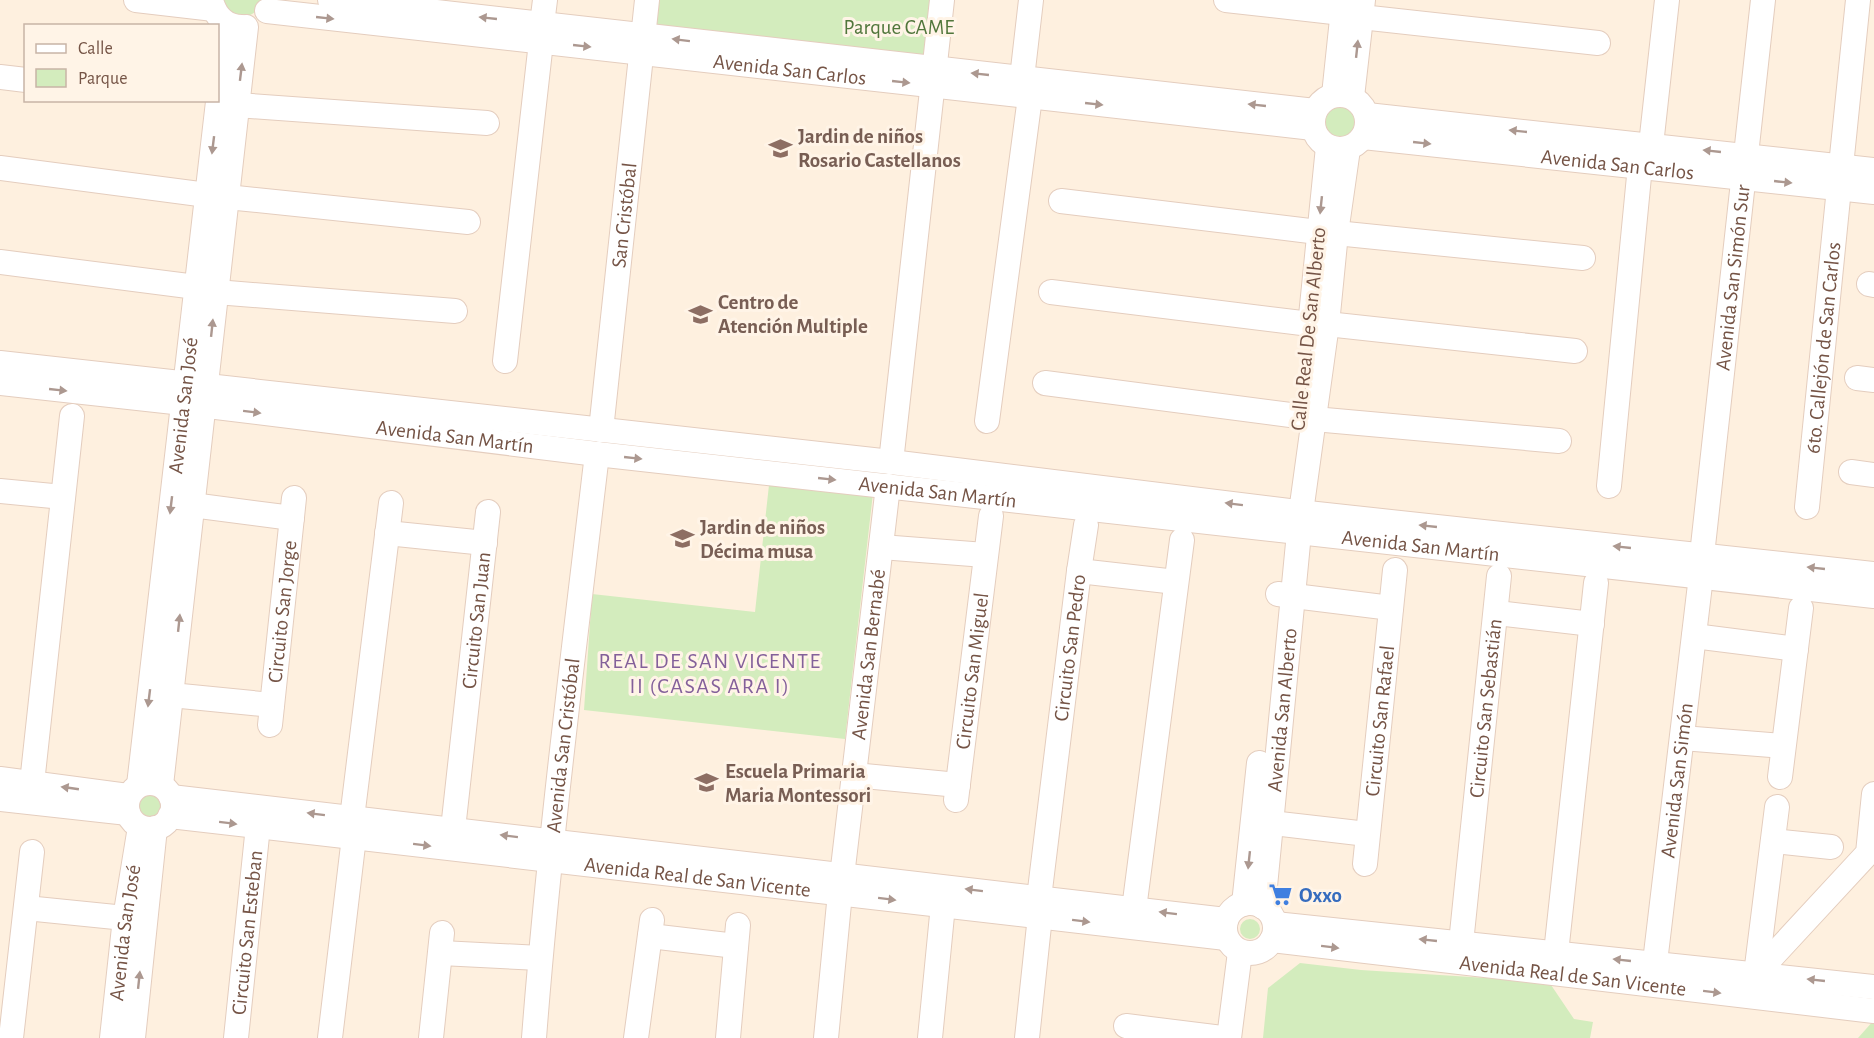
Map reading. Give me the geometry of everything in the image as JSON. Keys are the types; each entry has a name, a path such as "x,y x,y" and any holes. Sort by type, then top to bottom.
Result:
{"street":[{"path":"136,0 224,15 254,24 268,6"},
{"name":"Avenida San Carlos","path":"330,0 542,33"},
{"path":"505,361 545,0"},
{"name":"San Cristóbal","path":"601,430 647,0"},
{"name":"Avenida San Bernabé","path":"826,1038 841,884 890,474 942,0"},
{"path":"987,421 1026,88 1031,0"},
{"path":"1226,0 1352,8 1598,43"},
{"path":"1609,486 1645,155 1667,0"},
{"name":"Avenida San Simón Sur","path":"1701,566 1763,0"},
{"name":"6to. Callejón de San Carlos","path":"1807,507 1858,0"},
{"name":"Avenida San Carlos","path":"268,6 542,33 1840,177 1874,170"},
{"name":"Calle Real De San Alberto","path":"1294,521 1352,8"},
{"name":"Avenida San José","path":"219,88 224,15"},
{"path":"0,77 24,80"},
{"path":"218,102 487,123"},
{"name":"Avenida San José","path":"133,1038 149,806 217,196 218,102"},
{"path":"0,168 217,196 468,222"},
{"name":"Avenida San Carlos","path":"1840,177 1874,192"},
{"path":"1061,201 1327,233 1583,258"},
{"path":"0,262 206,289 455,311"},
{"path":"1051,292 1318,324 1575,351"},
{"name":"Avenida San Martín","path":"0,363 194,395 597,454 890,474"},
{"name":"Avenida San Martín","path":"0,383 194,395 601,430 890,474 1701,566 1874,596"},
{"path":"1045,383 1306,417 1559,441"},
{"name":"Avenida San José","path":"112,1038 125,918 171,695 192,505 194,395"},
{"path":"32,783 72,416"},
{"name":"Avenida San Cristóbal","path":"534,1038 540,958 597,454"},
{"path":"0,491 63,497"},
{"path":"330,1038 391,503"},
{"name":"Circuito San Jorge","path":"171,695 271,715 293,508 192,505"},
{"path":"484,543 488,512"},
{"name":"Circuito San Miguel","path":"854,775 957,793 991,516"},
{"name":"Avenida San Alberto","path":"1245,1038 1250,930 1294,521"},
{"path":"1079,571 1086,525"},
{"name":"Circuito San Juan","path":"387,533 484,543 453,829"},
{"path":"1134,909 1182,540"},
{"path":"881,547 985,555"},
{"name":"Avenida San Martín","path":"1701,566 1874,574"},
{"name":"Avenida San Simón","path":"1653,974 1701,566"},
{"name":"Circuito San Rafael","path":"1365,864 1395,570"},
{"name":"Circuito San Pedro","path":"1027,1038 1039,907 1079,571 1176,582"},
{"path":"1497,613 1499,576"},
{"path":"1556,953 1596,583"},
{"path":"1286,594 1391,608"},
{"path":"1780,777 1802,608"},
{"name":"Circuito San Sebastián","path":"1461,943 1497,613 1592,624"},
{"path":"1694,636 1796,649"},
{"path":"1682,738 1783,747"},
{"name":"Avenida Real de San Vicente","path":"0,779 258,826 453,829 553,851"},
{"path":"1756,974 1868,853 1874,794"},
{"name":"Avenida Real de San Vicente","path":"0,799 149,806 353,827 1039,907 1653,974 1756,974 1874,987"},
{"path":"1756,974 1777,807"},
{"path":"1261,822 1368,834"},
{"name":"Circuito San Esteban","path":"236,1038 258,826"},
{"path":"1773,840 1831,847"},
{"path":"11,1038 32,852"},
{"name":"Avenida Real de San Vicente","path":"841,884 944,905 1134,909 1250,930 1461,943 1556,953 1653,974 1874,1011"},
{"path":"930,1038 944,905"},
{"path":"26,908 125,918"},
{"path":"636,1038 651,928 737,936 728,1038"},
{"name":"Avenida San Alberto","path":"1229,1038 1250,930"},
{"path":"431,1038 441,943 540,958"},
{"path":"1127,1023 1222,1038"}],"green space":[{"path":"221,0 261,0 254,13 242,17 232,16"},
{"name":"Parque CAME","path":"658,0 931,0 925,57 655,27"},
{"path":"1340,102 1354,108 1360,122 1354,136 1340,142 1326,136 1320,122 1326,108"},
{"path":"769,485 873,493 845,739 584,710 592,594 755,612"},
{"path":"150,795 158,798 161,806 158,814 150,817 142,814 139,806 142,798"},
{"path":"1246,919 1254,919 1260,925 1260,933 1254,939 1246,939 1240,933 1240,925"},
{"path":"1300,963 1361,970 1549,982 1574,1019 1593,1022 1590,1038 1263,1038 1268,988"},
{"path":"1874,1020 1874,1038 1858,1038"}],"place":[{"name":"Jardin de niños Rosario Castellanos","path":"780,148"},
{"name":"Centro de Atención Multiple","path":"700,314"},
{"name":"Jardin de niños Décima musa","path":"682,539"},
{"name":"Escuela Primaria Maria Montessori","path":"707,783"},
{"name":"Oxxo","path":"1281,895"}],"district":[{"name":"REAL DE SAN VICENTE II (CASAS ARA I)","path":"710,672"}]}
